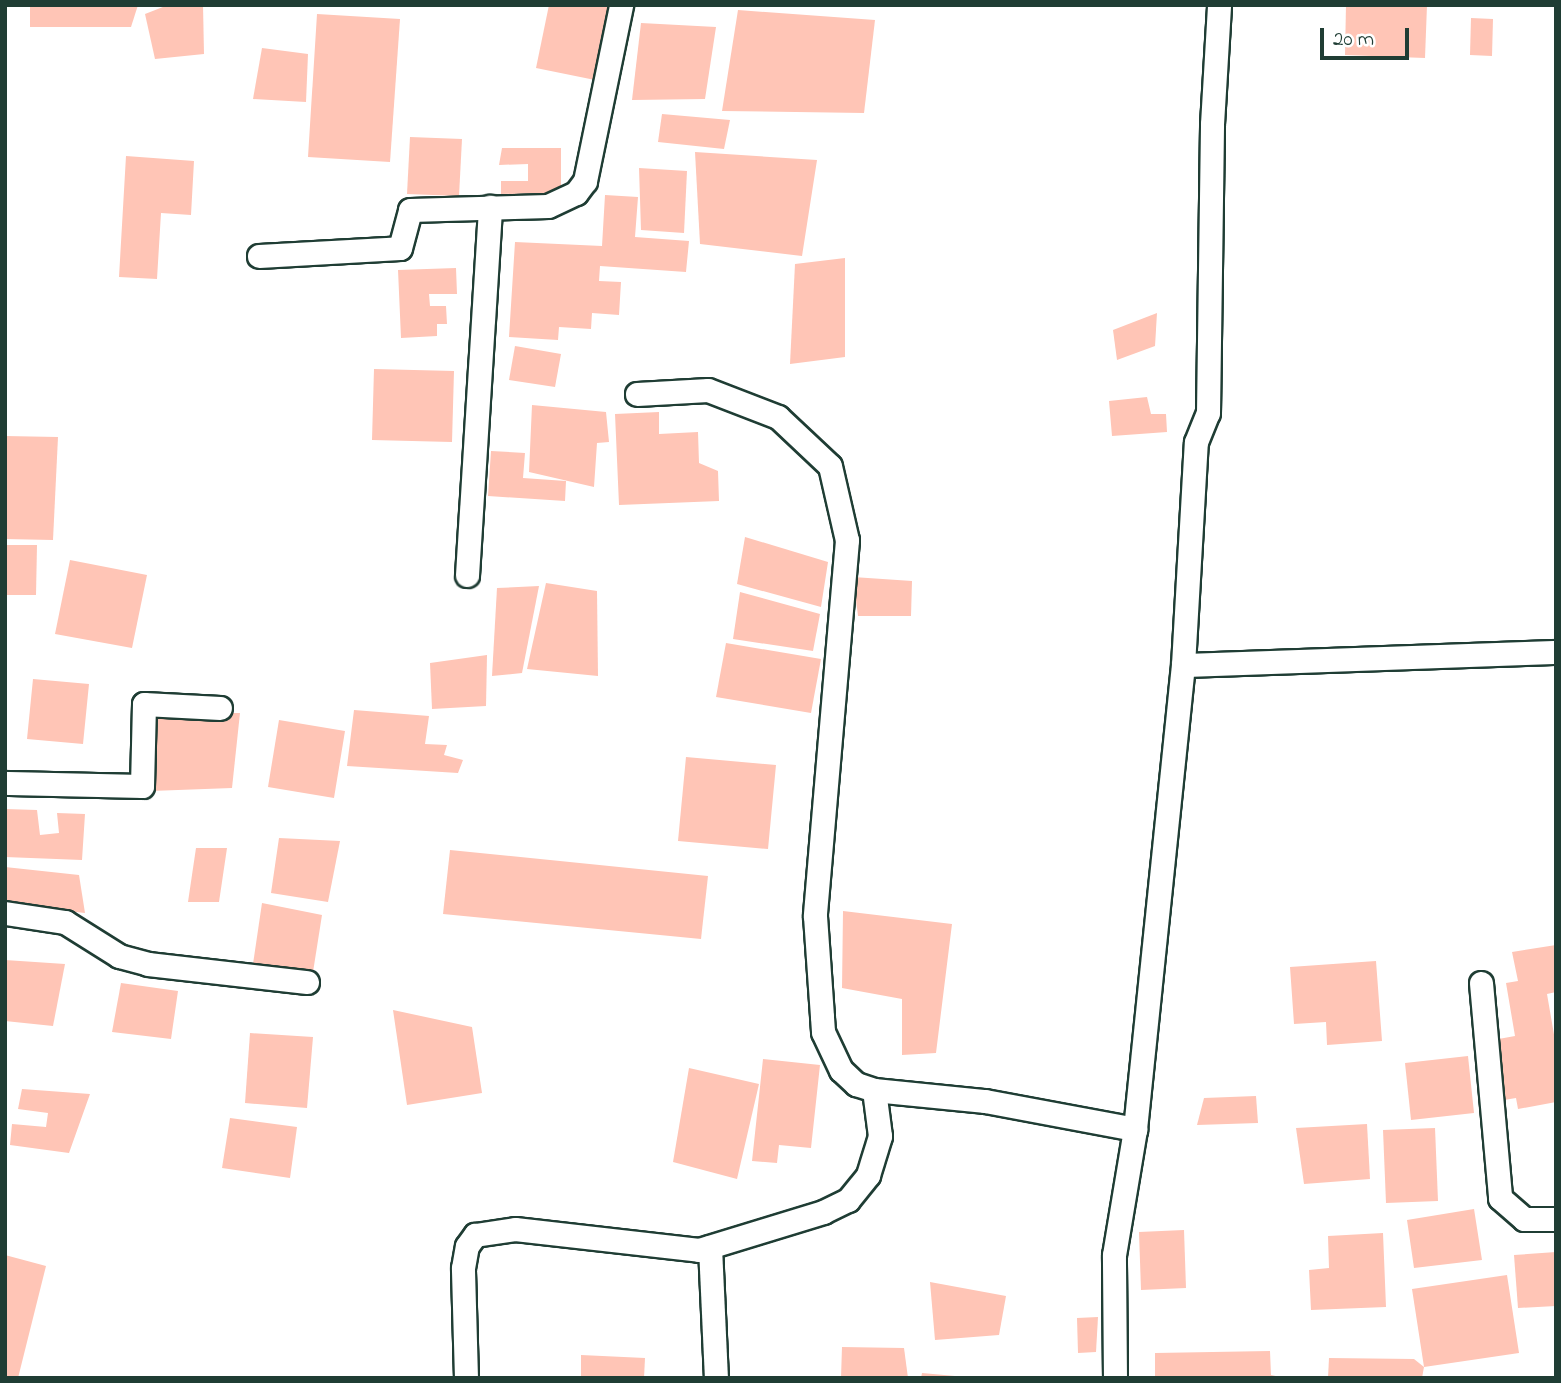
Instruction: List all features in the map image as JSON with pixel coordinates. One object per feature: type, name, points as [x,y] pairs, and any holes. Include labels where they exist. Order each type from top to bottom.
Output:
[{"type":"street","points":[[259,256],[400,248],[410,210],[562,202],[585,181],[621,5]]},
{"type":"street","points":[[1115,1378],[1114,1255],[1135,1129],[1183,665],[1196,442],[1208,413],[1212,124],[1219,5]]},
{"type":"street","points":[[467,575],[490,207]]},
{"type":"street","points":[[637,394],[708,390],[778,416],[830,467],[847,540],[815,916],[823,1032],[841,1070],[856,1084],[874,1090],[985,1101],[1135,1129]]},
{"type":"street","points":[[1183,665],[1556,652]]},
{"type":"street","points":[[5,783],[142,786],[144,704],[220,708]]},
{"type":"street","points":[[5,913],[65,922],[119,956],[148,964],[307,982]]},
{"type":"street","points":[[1482,983],[1500,1198],[1524,1219],[1556,1219]]},
{"type":"street","points":[[466,1378],[463,1268],[467,1246],[475,1236],[515,1229],[677,1251],[710,1247],[823,1212],[860,1189],[880,1136],[874,1090]]},
{"type":"street","points":[[710,1247],[716,1378]]},
{"type":"building","points":[[30,5],[138,5],[131,27],[30,27]]},
{"type":"building","points":[[168,5],[203,5],[204,54],[155,59],[145,14]]},
{"type":"building","points":[[549,5],[611,5],[595,80],[536,68]]},
{"type":"building","points":[[1346,5],[1427,5],[1425,58],[1345,55]]},
{"type":"building","points":[[738,10],[875,20],[864,113],[722,111]]},
{"type":"building","points":[[317,14],[400,19],[390,162],[308,157]]},
{"type":"building","points":[[1471,18],[1493,19],[1492,56],[1470,55]]},
{"type":"building","points":[[641,23],[716,27],[705,99],[632,100]]},
{"type":"building","points":[[262,48],[308,54],[306,102],[253,99]]},
{"type":"building","points":[[662,114],[730,120],[724,149],[658,142]]},
{"type":"building","points":[[410,137],[462,139],[459,196],[407,194]]},
{"type":"building","points":[[502,148],[561,148],[561,193],[501,194],[501,181],[528,181],[528,164],[499,165]]},
{"type":"building","points":[[695,152],[817,160],[802,256],[700,244]]},
{"type":"building","points":[[126,156],[194,161],[191,215],[161,213],[157,279],[119,277]]},
{"type":"building","points":[[639,168],[687,171],[684,233],[641,230]]},
{"type":"building","points":[[605,195],[638,197],[635,237],[689,241],[686,272],[600,266],[599,281],[621,282],[619,315],[592,313],[591,329],[559,327],[558,340],[509,337],[515,242],[602,246]]},
{"type":"building","points":[[845,258],[845,357],[790,364],[795,264]]},
{"type":"building","points":[[456,268],[457,294],[429,294],[430,306],[446,306],[447,324],[437,324],[437,336],[401,338],[398,270]]},
{"type":"building","points":[[1157,313],[1155,346],[1117,360],[1113,330]]},
{"type":"building","points":[[515,346],[561,354],[555,387],[509,380]]},
{"type":"building","points":[[374,369],[454,371],[452,442],[372,440]]},
{"type":"building","points":[[1147,397],[1151,414],[1166,414],[1167,432],[1112,436],[1109,401]]},
{"type":"building","points":[[532,405],[606,412],[609,442],[597,443],[594,487],[529,472]]},
{"type":"building","points":[[659,412],[659,434],[698,432],[699,463],[718,471],[719,501],[619,505],[615,414]]},
{"type":"building","points":[[5,436],[58,437],[53,540],[5,539]]},
{"type":"building","points":[[491,451],[525,453],[523,478],[566,481],[565,501],[488,496]]},
{"type":"building","points":[[745,537],[828,562],[821,607],[737,584]]},
{"type":"building","points":[[5,545],[37,545],[36,595],[5,595]]},
{"type":"building","points":[[70,560],[147,575],[132,648],[55,634]]},
{"type":"building","points":[[853,577],[912,581],[911,616],[858,616]]},
{"type":"building","points":[[546,583],[597,591],[598,676],[527,669]]},
{"type":"building","points":[[539,586],[522,673],[492,676],[497,588]]},
{"type":"building","points":[[740,592],[820,614],[813,651],[733,639]]},
{"type":"building","points":[[726,643],[821,659],[811,713],[716,697]]},
{"type":"building","points":[[487,655],[486,706],[432,709],[430,663]]},
{"type":"building","points":[[33,679],[89,684],[83,744],[27,739]]},
{"type":"building","points":[[354,710],[429,716],[425,744],[447,745],[444,755],[463,760],[458,773],[347,766]]},
{"type":"building","points":[[150,713],[240,713],[232,788],[151,791]]},
{"type":"building","points":[[279,720],[345,731],[334,798],[268,787]]},
{"type":"building","points":[[686,757],[776,765],[768,849],[678,841]]},
{"type":"building","points":[[5,809],[37,810],[40,835],[59,833],[57,813],[85,814],[82,860],[5,857]]},
{"type":"building","points":[[279,838],[340,841],[328,902],[271,893]]},
{"type":"building","points":[[196,848],[227,848],[219,902],[188,902]]},
{"type":"building","points":[[450,850],[708,876],[701,939],[443,914]]},
{"type":"building","points":[[5,867],[79,875],[85,913],[5,904]]},
{"type":"building","points":[[262,903],[322,915],[313,972],[253,964]]},
{"type":"building","points":[[843,911],[952,924],[936,1053],[902,1055],[902,999],[842,988]]},
{"type":"building","points":[[1556,945],[1556,992],[1547,994],[1556,1046],[1556,1102],[1518,1109],[1516,1098],[1504,1100],[1493,1040],[1515,1036],[1506,983],[1518,981],[1512,952]]},
{"type":"building","points":[[5,960],[65,964],[53,1026],[5,1021]]},
{"type":"building","points":[[1376,961],[1382,1041],[1327,1045],[1326,1022],[1294,1024],[1290,967]]},
{"type":"building","points":[[121,983],[178,991],[171,1039],[112,1032]]},
{"type":"building","points":[[393,1010],[472,1027],[482,1093],[407,1105]]},
{"type":"building","points":[[250,1033],[313,1037],[307,1108],[245,1103]]},
{"type":"building","points":[[1468,1056],[1474,1113],[1411,1120],[1405,1063]]},
{"type":"building","points":[[763,1059],[820,1065],[811,1148],[779,1145],[777,1163],[752,1161]]},
{"type":"building","points":[[689,1068],[759,1084],[737,1179],[673,1162]]},
{"type":"building","points":[[22,1089],[90,1094],[69,1153],[10,1145],[12,1124],[46,1127],[48,1113],[18,1109]]},
{"type":"building","points":[[1256,1096],[1258,1123],[1197,1125],[1204,1098]]},
{"type":"building","points":[[230,1118],[297,1127],[290,1178],[222,1168]]},
{"type":"building","points":[[1367,1124],[1370,1179],[1304,1184],[1296,1128]]},
{"type":"building","points":[[1435,1128],[1438,1201],[1386,1203],[1383,1130]]},
{"type":"building","points":[[1474,1209],[1482,1260],[1414,1268],[1407,1220]]},
{"type":"building","points":[[1184,1230],[1186,1288],[1141,1290],[1139,1232]]},
{"type":"building","points":[[1383,1233],[1386,1307],[1311,1310],[1309,1270],[1329,1268],[1328,1236]]},
{"type":"building","points":[[1556,1252],[1556,1306],[1518,1308],[1514,1255]]},
{"type":"building","points":[[5,1255],[46,1266],[18,1378],[5,1378]]},
{"type":"building","points":[[1507,1275],[1519,1353],[1424,1367],[1412,1289]]},
{"type":"building","points":[[930,1282],[1006,1296],[999,1335],[935,1340]]},
{"type":"building","points":[[1098,1317],[1096,1352],[1078,1353],[1077,1318]]},
{"type":"building","points":[[842,1347],[904,1348],[908,1378],[841,1378]]},
{"type":"building","points":[[1270,1351],[1271,1375],[1285,1378],[1155,1378],[1155,1353]]},
{"type":"building","points":[[581,1355],[645,1358],[644,1378],[581,1378]]},
{"type":"building","points":[[1329,1358],[1414,1359],[1424,1367],[1422,1378],[1328,1378]]},
{"type":"building","points":[[922,1373],[955,1376],[955,1378],[921,1378]]}]
